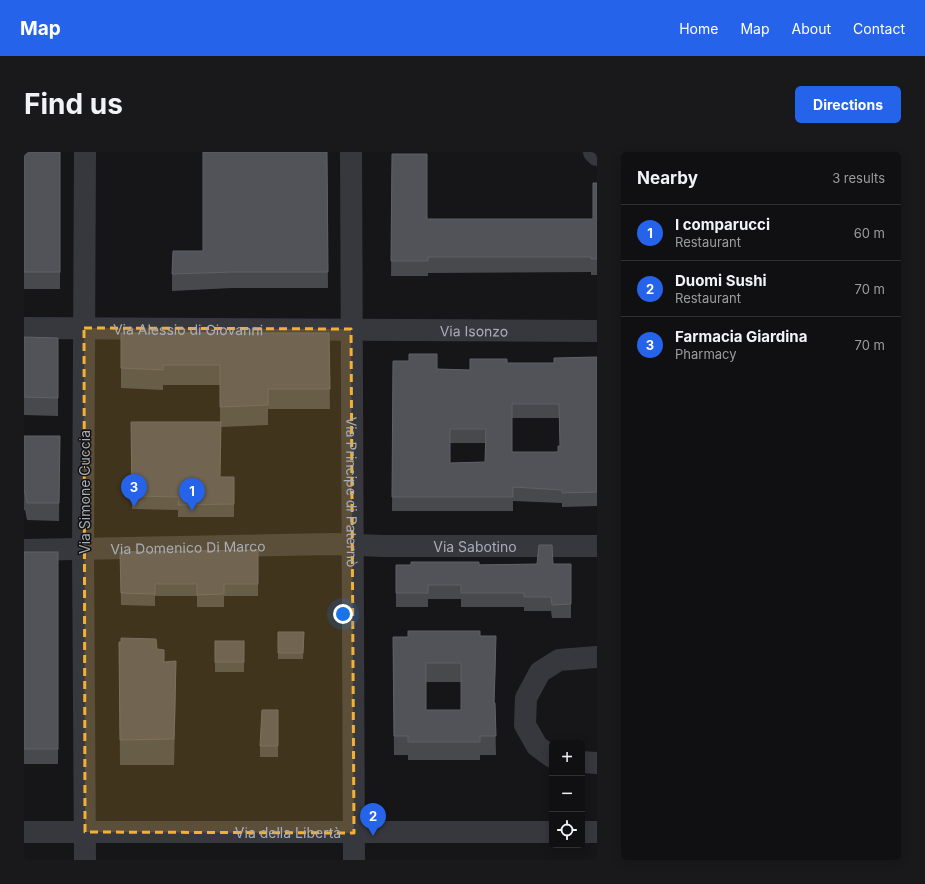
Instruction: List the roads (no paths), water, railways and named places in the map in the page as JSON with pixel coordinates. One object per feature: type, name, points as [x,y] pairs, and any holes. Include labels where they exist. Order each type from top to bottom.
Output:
[{"type":"street","name":"Via Simone Cuccia","points":[[85,152],[83,550],[85,860]]},
{"type":"street","name":"Via Principe di Paternò","points":[[351,152],[354,860]]},
{"type":"street","name":"Via Alessio di Giovanni","points":[[24,328],[351,329]]},
{"type":"street","name":"Via Isonzo","points":[[351,329],[597,331]]},
{"type":"street","name":"Via Domenico Di Marco","points":[[24,550],[352,544]]},
{"type":"street","name":"Via Sabotino","points":[[352,544],[383,546],[597,546]]},
{"type":"street","points":[[549,755],[537,746],[525,724],[526,698],[540,672],[559,660],[597,657]]},
{"type":"street","points":[[585,762],[597,763]]},
{"type":"street","name":"Via della Libertà","points":[[24,832],[549,832]]},
{"type":"street","points":[[585,832],[597,832]]},
{"type":"place","name":"Farmacia Giardina","points":[[134,507]]},
{"type":"place","name":"I comparucci","points":[[192,511]]},
{"type":"place","name":"Duomi Sushi","points":[[373,836]]}]
